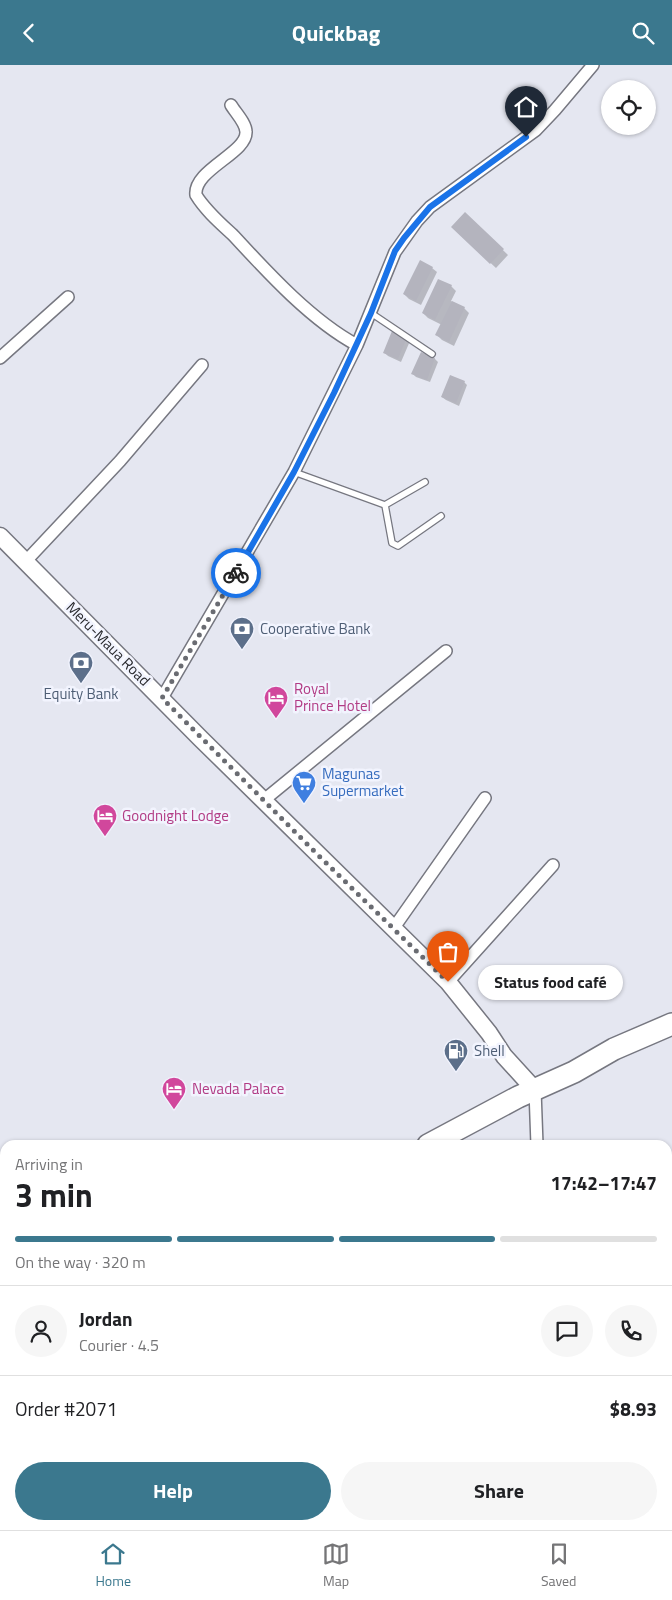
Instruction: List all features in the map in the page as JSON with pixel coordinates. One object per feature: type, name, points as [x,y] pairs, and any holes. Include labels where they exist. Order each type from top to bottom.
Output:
[{"type":"highway","points":[[438,1140],[574,1072],[614,1049],[672,1024]]},
{"type":"main road","name":"Meru-Maua Road","points":[[0,535],[264,801],[448,982],[533,1091]]},
{"type":"street","points":[[162,698],[294,472],[357,345],[395,251],[417,221],[437,202],[536,129],[555,110],[593,65]]},
{"type":"street","points":[[231,105],[246,130],[246,135],[240,145],[196,186],[196,195],[259,264],[334,331],[357,345]]},
{"type":"street","points":[[0,358],[68,297]]},
{"type":"street","points":[[26,561],[120,461],[202,365]]},
{"type":"street","points":[[264,801],[446,651]]},
{"type":"street","points":[[393,929],[485,798]]},
{"type":"street","points":[[448,982],[553,865]]},
{"type":"street","points":[[533,1091],[535,1122]]},
{"type":"street","points":[[533,1091],[537,1140]]},
{"type":"lane","points":[[371,313],[432,354]]},
{"type":"lane","points":[[294,472],[385,505],[425,482]]},
{"type":"lane","points":[[385,505],[392,543],[398,546],[441,516]]},
{"type":"building","points":[[465,212],[504,249],[490,264],[451,227]]},
{"type":"building","points":[[420,260],[433,267],[416,301],[403,294]]},
{"type":"building","points":[[438,279],[452,285],[435,320],[422,313]]},
{"type":"building","points":[[452,301],[465,307],[449,342],[435,335]]},
{"type":"building","points":[[392,331],[407,337],[398,359],[383,353]]},
{"type":"building","points":[[421,352],[435,358],[427,380],[411,374]]},
{"type":"building","points":[[450,375],[465,381],[456,403],[441,397]]},
{"type":"way so far","points":[[236,573],[162,698],[201,739],[448,982]]},
{"type":"place","name":"Cooperative Bank","points":[[242,650]]},
{"type":"place","name":"Equity Bank","points":[[81,684]]},
{"type":"place","name":"Royal Prince Hotel","points":[[276,719]]},
{"type":"place","name":"Magunas Supermarket","points":[[304,804]]},
{"type":"place","name":"Goodnight Lodge","points":[[105,837]]},
{"type":"place","name":"Status food café","points":[[448,982]]},
{"type":"place","name":"Shell","points":[[456,1072]]},
{"type":"place","name":"Nevada Palace","points":[[174,1110]]},
{"type":"route","points":[[236,573],[294,472],[334,393],[371,313],[395,251],[430,207],[526,137]]}]
